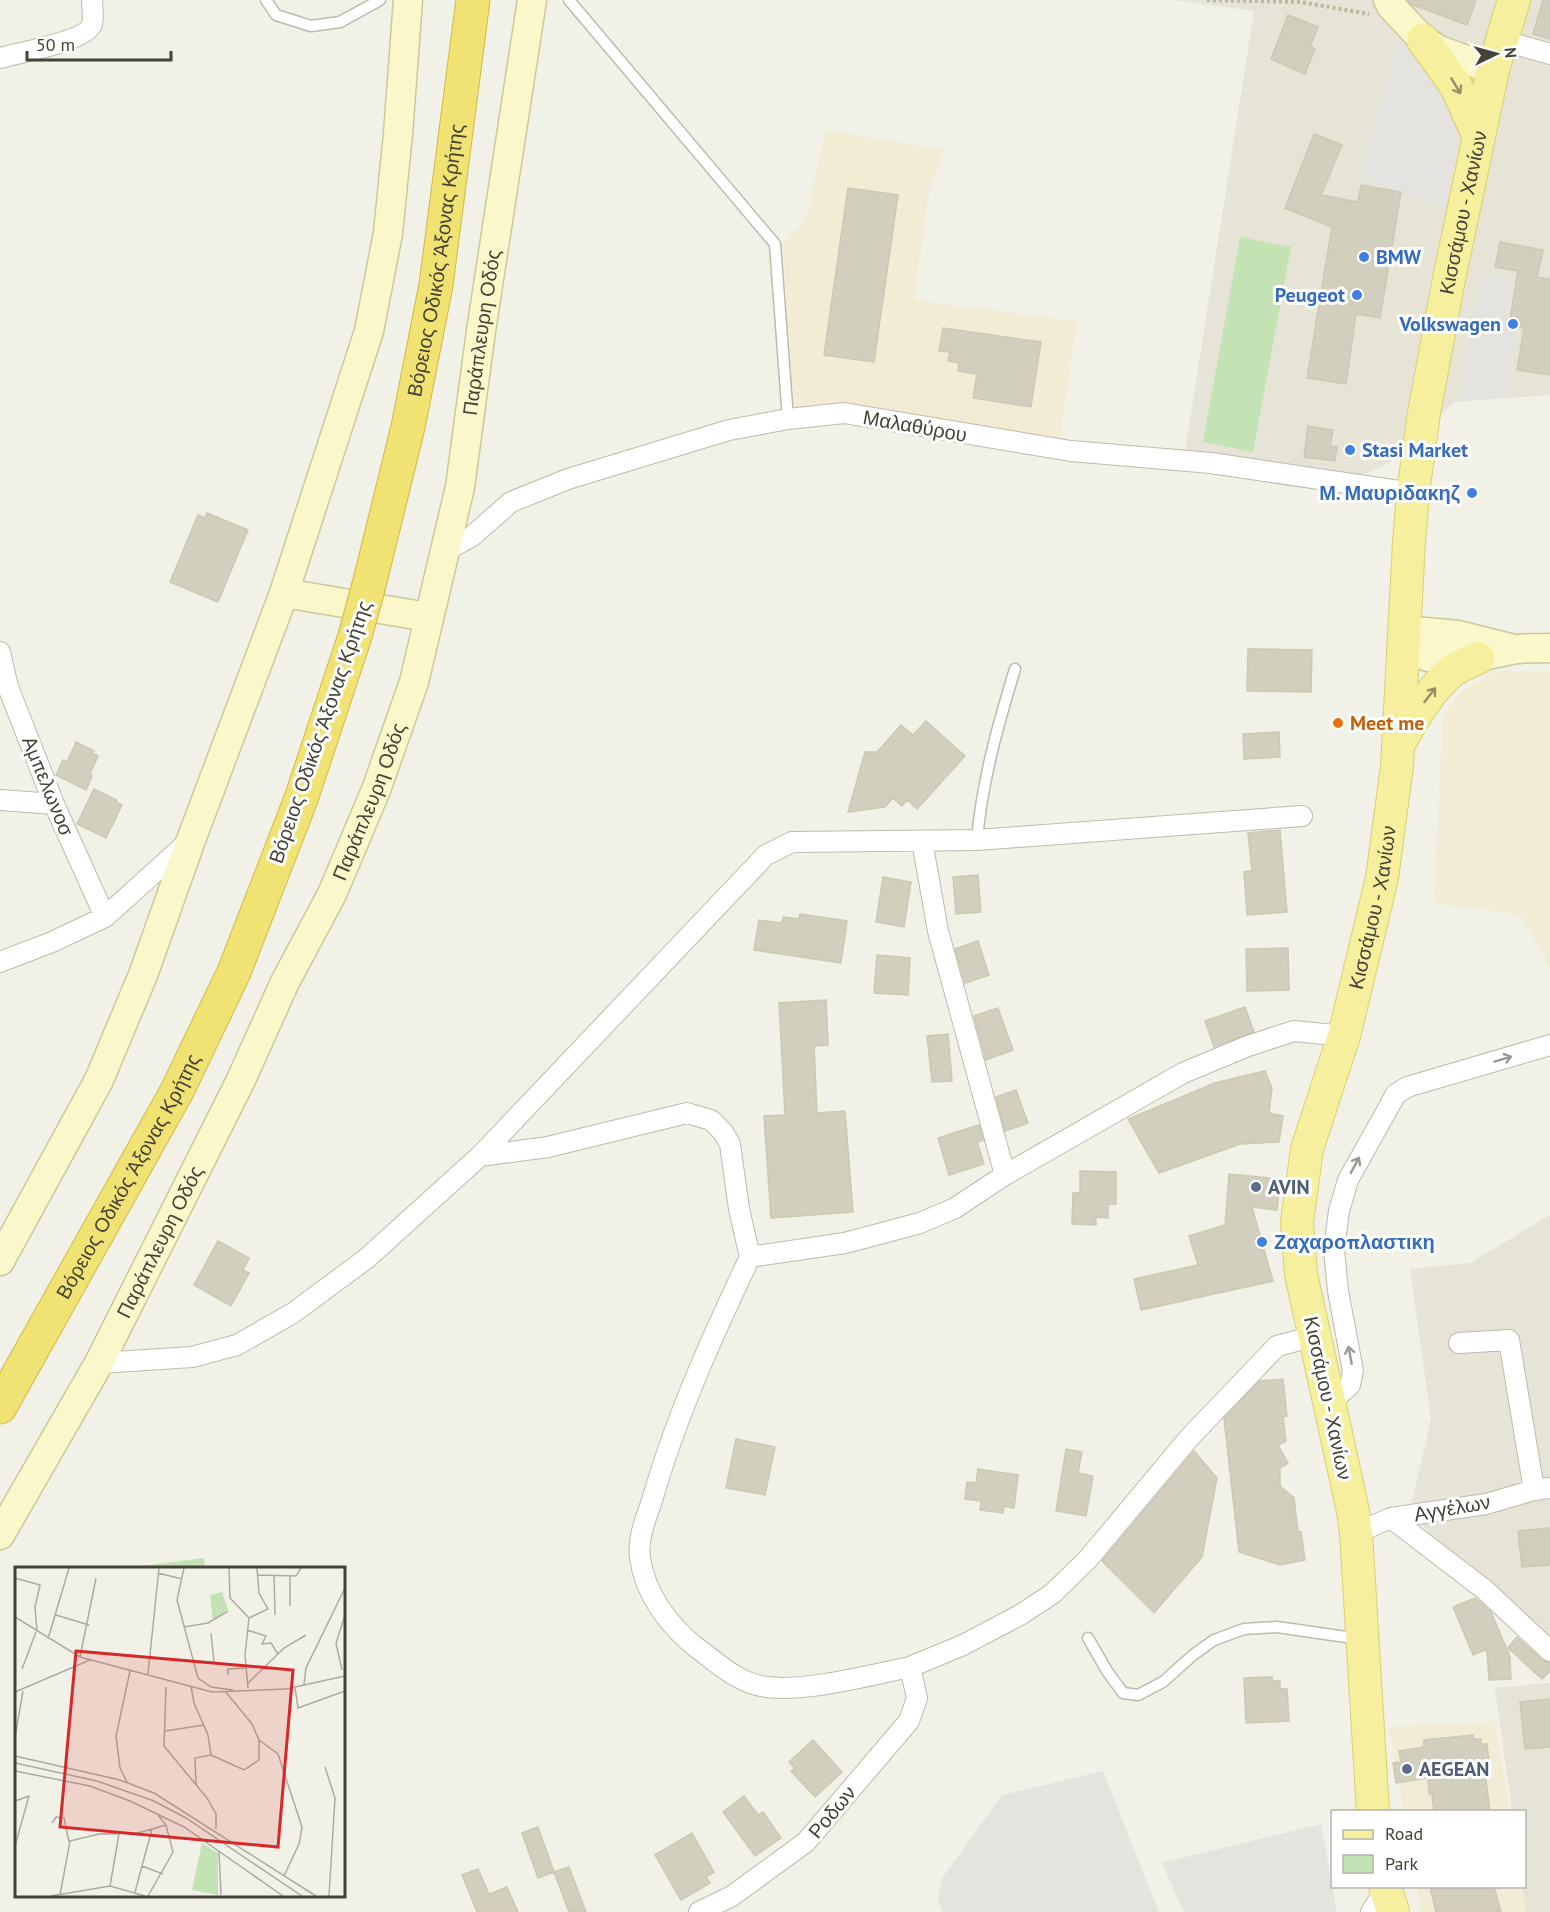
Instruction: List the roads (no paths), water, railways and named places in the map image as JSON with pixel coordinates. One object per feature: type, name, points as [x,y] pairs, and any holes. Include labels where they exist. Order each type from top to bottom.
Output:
[{"type":"highway","name":"Βόρειος Οδικός Άξονας Κρήτης","points":[[0,1407],[177,1091],[234,972],[301,799],[355,636],[408,427],[436,285],[473,0]]},
{"type":"main road","name":"Κισσάμου - Χανίων","points":[[1373,1810],[1356,1533],[1301,1274],[1297,1222],[1307,1149],[1344,1036],[1382,878],[1392,820],[1399,744],[1413,492],[1426,402],[1493,70],[1514,0]]},
{"type":"main road","points":[[1423,40],[1456,86],[1479,137]]},
{"type":"main road","points":[[1399,744],[1417,711],[1437,686],[1477,648]]},
{"type":"street","points":[[0,58],[65,41],[89,30],[93,23],[92,0]]},
{"type":"street","points":[[0,1261],[99,1080],[143,975],[284,593],[369,331],[388,233],[408,0]]},
{"type":"street","name":"Παράπλευρη Οδός","points":[[0,1535],[99,1363],[240,1082],[285,982],[332,894],[376,790],[414,682],[460,487],[481,331],[532,0]]},
{"type":"street","points":[[1390,4],[1423,40],[1439,50],[1493,70]]},
{"type":"street","points":[[1501,40],[1550,54]]},
{"type":"street","name":"Μαλαθύρου","points":[[443,552],[471,537],[511,502],[568,479],[729,430],[788,419],[844,413],[1071,452],[1211,463],[1413,492]]},
{"type":"street","points":[[284,593],[428,617]]},
{"type":"street","points":[[1404,638],[1420,656],[1436,660],[1477,648],[1550,648]]},
{"type":"street","name":"Αμπελωνοσ","points":[[0,652],[8,687],[54,804],[105,917]]},
{"type":"street","points":[[0,800],[54,804]]},
{"type":"street","points":[[99,1363],[192,1357],[237,1345],[293,1313],[366,1258],[480,1156],[766,855],[792,842],[977,840],[1302,816]]},
{"type":"street","points":[[0,962],[52,942],[105,917],[191,840]]},
{"type":"street","points":[[922,841],[938,931],[1005,1175]]},
{"type":"street","points":[[750,1257],[845,1243],[920,1223],[955,1208],[1005,1175],[1183,1073],[1248,1046],[1294,1031],[1344,1036]]},
{"type":"street","points":[[1329,1404],[1350,1385],[1353,1371],[1337,1281],[1334,1250],[1339,1211],[1348,1180],[1396,1094],[1407,1088],[1550,1045]]},
{"type":"street","points":[[480,1156],[548,1147],[687,1113],[711,1120],[723,1132],[730,1144],[739,1209],[750,1257],[715,1332],[658,1479],[639,1542],[640,1560],[651,1594],[668,1620],[690,1642],[740,1680],[767,1687],[793,1687],[911,1670],[1020,1615],[1052,1594],[1088,1559],[1189,1438],[1277,1346],[1315,1336]]},
{"type":"street","points":[[1459,1343],[1509,1340],[1542,1489]]},
{"type":"street","name":"Αγγέλων","points":[[1356,1533],[1391,1518],[1486,1504],[1542,1489]]},
{"type":"street","points":[[1391,1518],[1485,1590],[1550,1651]]},
{"type":"street","name":"Ροδων","points":[[699,1912],[732,1896],[807,1842],[909,1721],[917,1698],[911,1670]]},
{"type":"lane","points":[[266,0],[276,15],[312,26],[340,21],[380,0]]},
{"type":"lane","points":[[569,0],[775,244],[788,419]]},
{"type":"lane","points":[[977,840],[980,804],[994,736],[1014,669]]},
{"type":"lane","points":[[1088,1638],[1123,1693],[1138,1695],[1163,1682],[1214,1640],[1244,1629],[1277,1628],[1364,1639]]},
{"type":"place","name":"BMW","points":[[1364,257]]},
{"type":"place","name":"Peugeot","points":[[1357,295]]},
{"type":"place","name":"Volkswagen","points":[[1513,324]]},
{"type":"place","name":"Stasi Market","points":[[1350,450]]},
{"type":"place","name":"Μ. Μαυριδακηζ","points":[[1472,493]]},
{"type":"place","name":"Meet me","points":[[1338,723]]},
{"type":"place","name":"AVIN","points":[[1256,1187]]},
{"type":"place","name":"Ζαχαροπλαστικη","points":[[1262,1242]]},
{"type":"place","name":"AEGEAN","points":[[1407,1769]]}]
